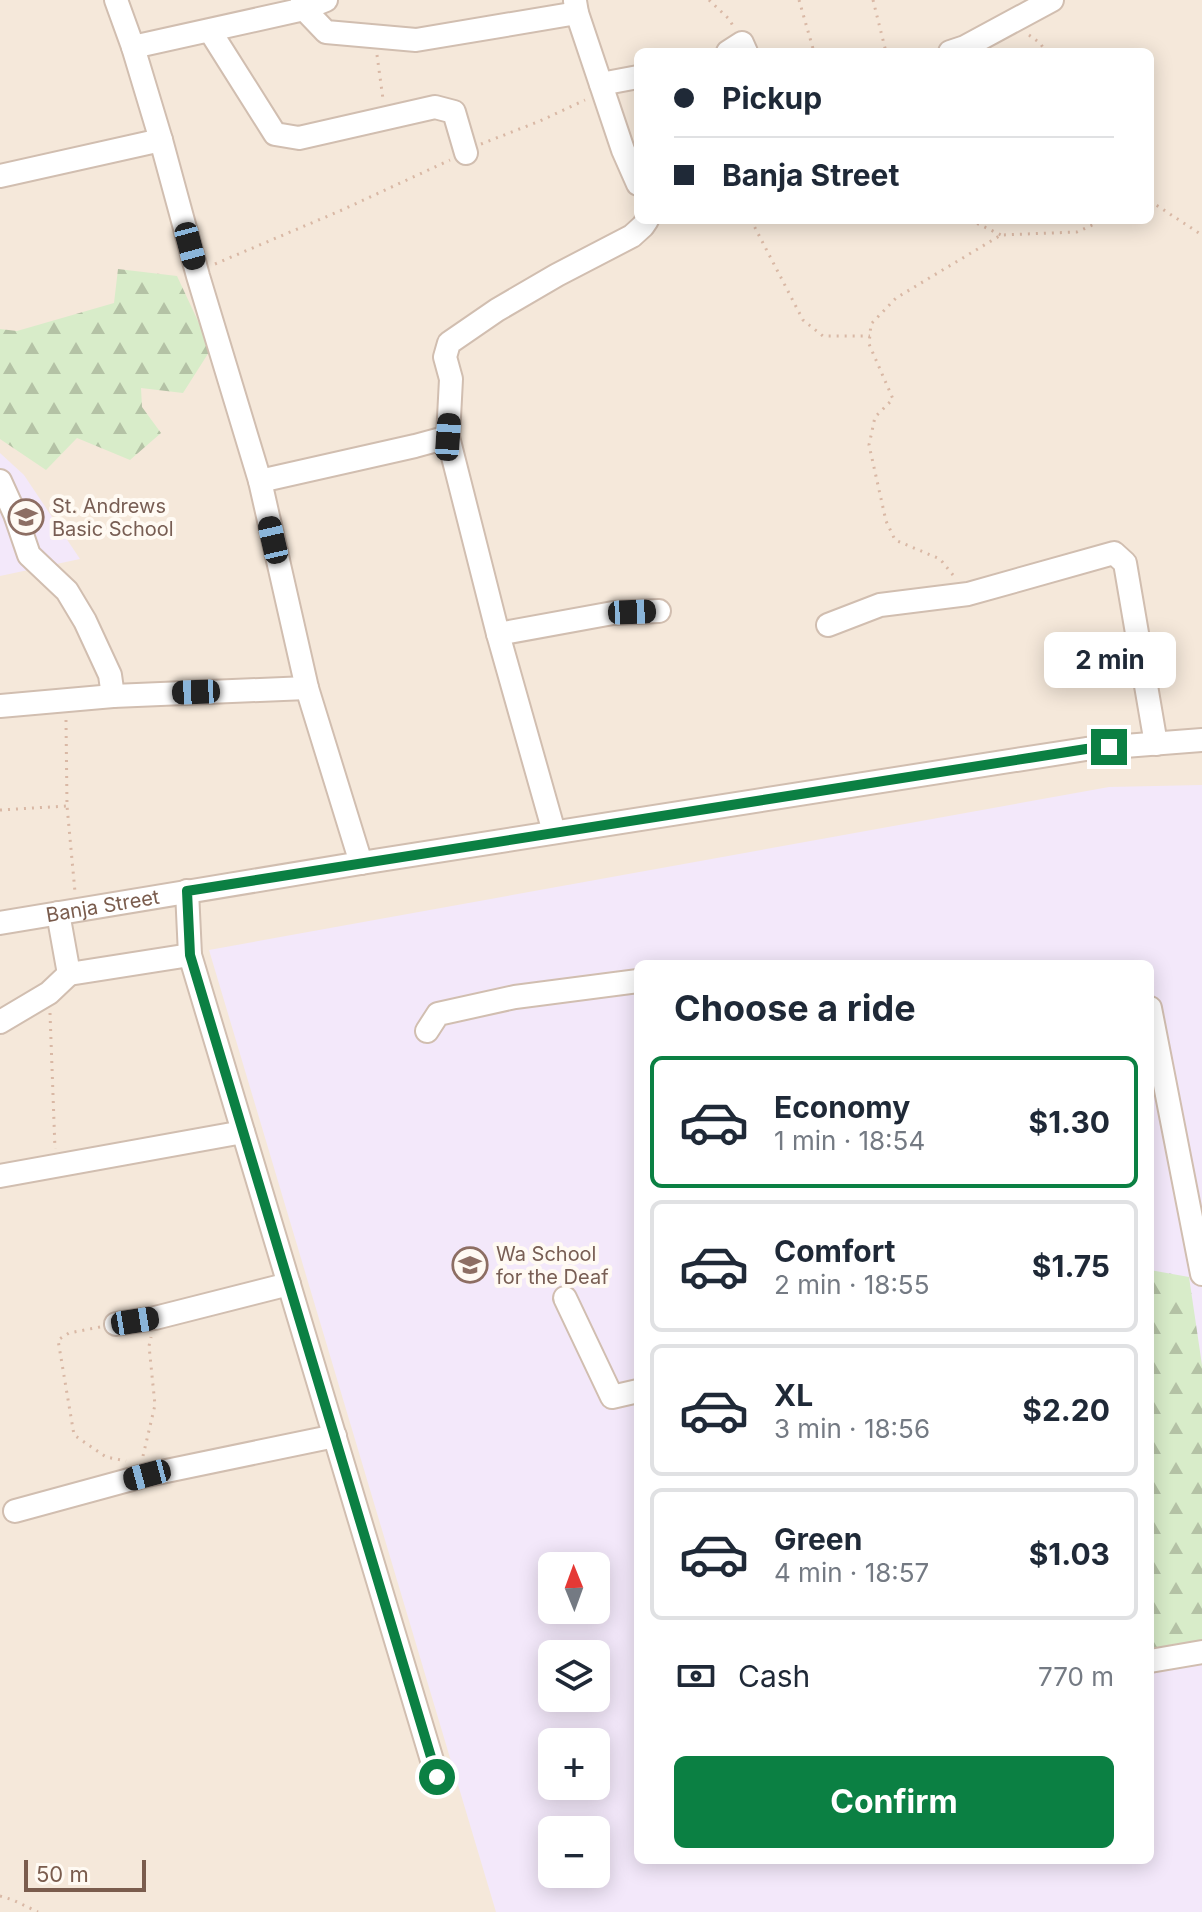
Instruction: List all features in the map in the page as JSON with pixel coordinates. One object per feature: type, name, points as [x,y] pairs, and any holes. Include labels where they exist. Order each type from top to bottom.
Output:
[{"type":"street","points":[[116,0],[161,140],[260,481],[307,688],[361,863]]},
{"type":"street","points":[[133,47],[210,31],[326,0]]},
{"type":"street","points":[[962,48],[1052,0]]},
{"type":"street","points":[[303,5],[326,32],[416,40],[576,6],[634,175]]},
{"type":"street","points":[[210,31],[275,134],[299,138],[435,107],[454,112],[466,153]]},
{"type":"street","points":[[602,88],[634,78]]},
{"type":"street","points":[[0,176],[161,140]]},
{"type":"street","points":[[554,832],[498,634],[448,437],[451,379],[445,357],[449,343],[497,310],[632,236],[644,224]]},
{"type":"street","points":[[260,481],[448,437]]},
{"type":"street","points":[[0,481],[29,555],[67,591],[85,621],[110,675],[113,696]]},
{"type":"street","points":[[828,625],[880,605],[968,594],[1114,553],[1125,563],[1156,744]]},
{"type":"street","points":[[498,634],[613,613],[659,611]]},
{"type":"street","points":[[0,706],[113,696],[307,688]]},
{"type":"street","name":"Banja Street","points":[[0,923],[1086,749],[1202,740]]},
{"type":"street","points":[[187,891],[190,955],[437,1777]]},
{"type":"street","points":[[67,912],[69,974]]},
{"type":"street","points":[[0,1022],[49,993],[69,974],[190,955]]},
{"type":"street","points":[[427,1031],[438,1014],[515,997],[634,982]]},
{"type":"street","points":[[1154,1021],[1202,1274]]},
{"type":"street","points":[[0,1176],[243,1132]]},
{"type":"street","points":[[116,1324],[155,1318],[289,1284]]},
{"type":"street","points":[[565,1298],[612,1397],[634,1392]]},
{"type":"street","points":[[15,1511],[144,1470],[335,1436]]},
{"type":"street","points":[[1154,1660],[1202,1652]]},
{"type":"path","points":[[709,0],[729,19],[738,48]]},
{"type":"path","points":[[799,0],[813,48]]},
{"type":"path","points":[[873,0],[885,48]]},
{"type":"path","points":[[1010,22],[1043,48]]},
{"type":"path","points":[[374,36],[385,118]]},
{"type":"path","points":[[197,272],[540,121],[602,88]]},
{"type":"path","points":[[1154,204],[1202,235]]},
{"type":"path","points":[[753,224],[803,320],[823,336],[870,336]]},
{"type":"path","points":[[978,224],[1001,235],[1077,232],[1094,224]]},
{"type":"path","points":[[968,594],[940,559],[895,540],[886,521],[869,445],[875,417],[893,399],[869,344],[871,324],[896,298],[1001,235]]},
{"type":"path","points":[[66,700],[67,912]]},
{"type":"path","points":[[0,810],[67,806]]},
{"type":"path","points":[[49,993],[55,1165]]},
{"type":"path","points":[[116,1324],[69,1333],[58,1340],[74,1435],[106,1457],[144,1470],[155,1405],[149,1346],[155,1318]]},
{"type":"path","points":[[0,1896],[38,1912]]},
{"type":"shaded area","points":[[0,0],[1202,0],[1202,1912],[0,1912]]},
{"type":"shaded area","name":"St. Andrews Basic School","points":[[0,453],[24,475],[80,559],[0,576]]},
{"type":"shaded area","name":"Wa School for the Deaf","points":[[1202,785],[1202,1912],[496,1912],[209,950],[1109,787]]},
{"type":"green space","points":[[118,269],[177,276],[211,349],[183,393],[141,388],[142,407],[161,433],[130,460],[77,438],[46,470],[0,439],[0,329],[17,331],[114,303]]},
{"type":"green space","points":[[1154,1271],[1189,1277],[1202,1365],[1202,1641],[1154,1648]]},
{"type":"place","name":"St. Andrews Basic School","points":[[26,517]]},
{"type":"place","name":"Wa School for the Deaf","points":[[470,1265]]},
{"type":"route","points":[[437,1777],[190,955],[187,891],[1109,747]]}]
